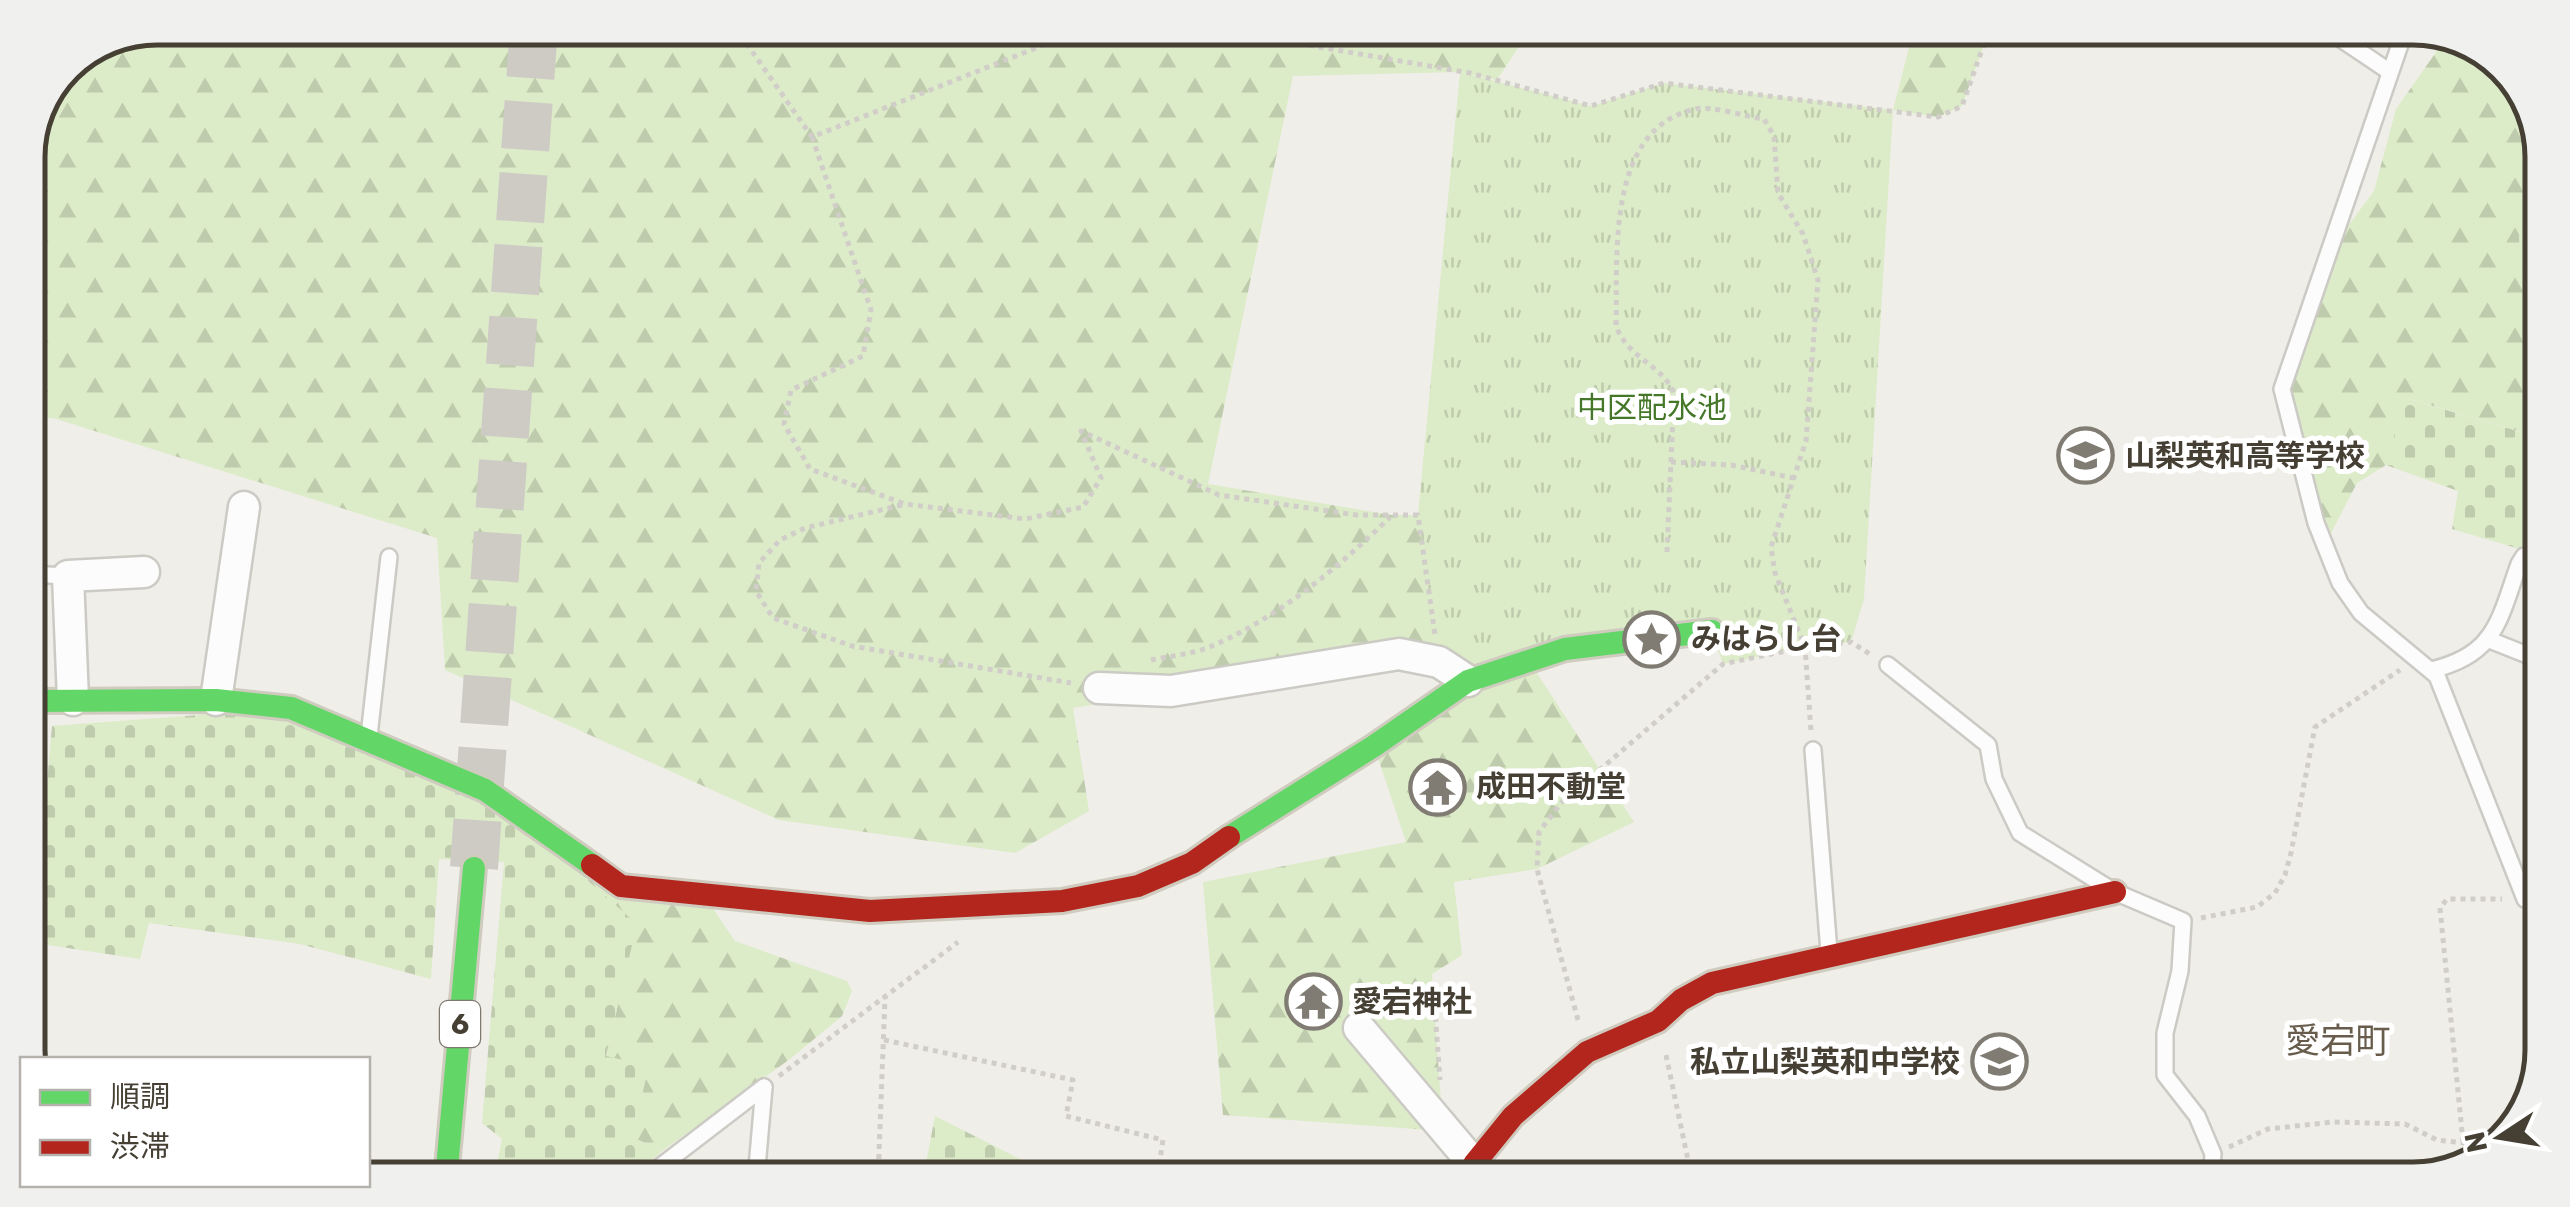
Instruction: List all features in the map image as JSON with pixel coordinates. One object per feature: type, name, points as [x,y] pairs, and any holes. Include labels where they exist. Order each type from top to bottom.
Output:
[{"type":"street","points":[[216,700],[244,507]]},
{"type":"street","points":[[73,700],[68,576],[144,572]]},
{"type":"street","points":[[45,701],[216,700],[291,708],[485,790],[620,886],[870,911],[1062,900],[1138,886],[1192,862],[1263,813],[1374,746],[1468,680],[1565,649],[1712,631]]},
{"type":"street","points":[[1099,688],[1171,691],[1399,654],[1439,662],[1468,680]]},
{"type":"street","name":"6","points":[[448,1162],[474,868]]},
{"type":"street","points":[[1481,1162],[1513,1116],[1587,1052],[1658,1021],[1681,1000],[1712,984],[2115,892]]},
{"type":"street","points":[[1359,1028],[1444,1128],[1467,1162]]},
{"type":"lane","points":[[2349,45],[2390,72]]},
{"type":"lane","points":[[2400,45],[2282,389],[2316,522],[2340,583],[2361,614],[2436,676],[2525,890]]},
{"type":"lane","points":[[2426,665],[2456,664],[2477,652],[2499,620],[2525,556]]},
{"type":"lane","points":[[368,740],[389,557]]},
{"type":"lane","points":[[45,575],[68,576]]},
{"type":"lane","points":[[2487,639],[2525,654]]},
{"type":"lane","points":[[1888,666],[1988,745],[1994,779],[2020,833],[2115,892],[2183,921],[2180,971],[2165,1033],[2166,1074],[2198,1116],[2212,1162]]},
{"type":"lane","points":[[1813,750],[1829,956]]},
{"type":"lane","points":[[667,1162],[764,1087]]},
{"type":"lane","points":[[758,1162],[764,1087]]},
{"type":"path","points":[[746,45],[812,138],[871,310],[863,356],[791,390],[784,424],[810,469],[905,504],[1025,519],[1083,508],[1100,478],[1081,431],[1219,495],[1356,515],[1418,514],[1439,662]]},
{"type":"path","points":[[812,138],[1044,45]]},
{"type":"path","points":[[1307,45],[1470,73],[1592,106],[1664,83],[1938,117],[1962,106],[1984,45]]},
{"type":"path","points":[[1667,552],[1674,394],[1670,382],[1622,344],[1616,326],[1620,200],[1634,162],[1657,127],[1697,108],[1764,120],[1774,136],[1778,194],[1804,234],[1818,280],[1806,441],[1770,547],[1775,573],[1805,647],[1813,750]]},
{"type":"path","points":[[1671,462],[1731,465],[1794,478]]},
{"type":"path","points":[[905,504],[805,528],[780,540],[759,564],[756,590],[773,618],[852,646],[1099,688]]},
{"type":"path","points":[[1138,662],[1209,648],[1280,610],[1358,548],[1391,516]]},
{"type":"path","points":[[1587,1052],[1537,869],[1539,832],[1561,803],[1723,664],[1851,642]]},
{"type":"path","points":[[2183,921],[2258,907],[2275,894],[2291,853],[2315,726],[2343,706],[2426,665]]},
{"type":"path","points":[[2463,1142],[2440,908],[2447,899],[2525,900]]},
{"type":"path","points":[[764,1087],[962,939]]},
{"type":"path","points":[[879,1162],[884,997]]},
{"type":"path","points":[[1434,997],[1444,1128]]},
{"type":"path","points":[[1658,1021],[1688,1162]]},
{"type":"path","points":[[884,1040],[1073,1080],[1066,1116],[1163,1140],[1160,1162]]},
{"type":"path","points":[[2213,1154],[2268,1129],[2333,1122],[2405,1124],[2437,1140],[2463,1142],[2482,1138]]},
{"type":"green space","points":[[157,45],[1520,45],[1497,80],[1460,72],[1293,76],[1208,484],[1391,515],[1418,515],[1439,662],[1399,654],[1073,708],[1089,811],[1015,853],[779,820],[445,670],[437,538],[45,418],[45,149],[57,107],[68,89],[101,60],[121,51]]},
{"type":"green space","points":[[1910,45],[1984,45],[1962,106],[1938,117],[1893,110]]},
{"type":"green space","points":[[2439,48],[2481,68],[2502,89],[2516,114],[2525,149],[2525,232],[2520,277],[2525,280],[2525,430],[2522,432],[2406,398],[2386,465],[2357,483],[2331,533],[2316,523],[2282,389],[2339,238],[2374,191],[2396,109]]},
{"type":"green space","name":"中区配水池","points":[[1460,72],[1591,106],[1664,83],[1893,110],[1864,599],[1851,642],[1723,664],[1712,632],[1468,681],[1439,662],[1418,515]]},
{"type":"green space","points":[[2525,209],[2525,280],[2520,277],[2519,236]]},
{"type":"green space","points":[[2405,398],[2525,433],[2525,550],[2452,529],[2458,491],[2386,465]]},
{"type":"green space","points":[[1529,661],[1634,822],[1537,869],[1454,882],[1462,955],[1432,974],[1443,1131],[1223,1115],[1203,882],[1406,842],[1374,746]]},
{"type":"green space","points":[[291,708],[485,790],[637,924],[606,1056],[649,1066],[632,1137],[662,1151],[649,1162],[497,1162],[502,1139],[482,1123],[504,862],[439,859],[431,979],[300,944],[149,923],[140,959],[45,945],[45,807],[52,726]]},
{"type":"green space","points":[[485,790],[620,886],[705,897],[735,941],[847,981],[852,991],[842,1016],[790,1059],[662,1151],[632,1137],[648,1066],[606,1057],[636,924]]},
{"type":"green space","points":[[935,1116],[1026,1162],[926,1162]]},
{"type":"tunnel","points":[[474,868],[533,45]]},
{"type":"traffic: fast","points":[[1229,837],[1374,746],[1468,681],[1565,649],[1712,631]]},
{"type":"traffic: fast","points":[[45,701],[216,700],[291,708],[485,790],[592,865]]},
{"type":"traffic: fast","points":[[448,1162],[474,868]]},
{"type":"traffic: jam","points":[[592,865],[621,886],[870,911],[1062,901],[1138,886],[1192,863],[1229,837]]},
{"type":"traffic: jam","points":[[1476,1162],[1513,1116],[1587,1052],[1658,1021],[1681,1000],[1712,983],[2115,892]]},
{"type":"place","name":"山梨英和高等学校","points":[[2086,456]]},
{"type":"place","name":"みはらし台","points":[[1652,639]]},
{"type":"place","name":"成田不動堂","points":[[1437,787]]},
{"type":"place","name":"愛宕神社","points":[[1313,1002]]},
{"type":"place","name":"私立山梨英和中学校","points":[[1999,1062]]},
{"type":"district","name":"愛宕町","points":[[2338,1041]]}]
